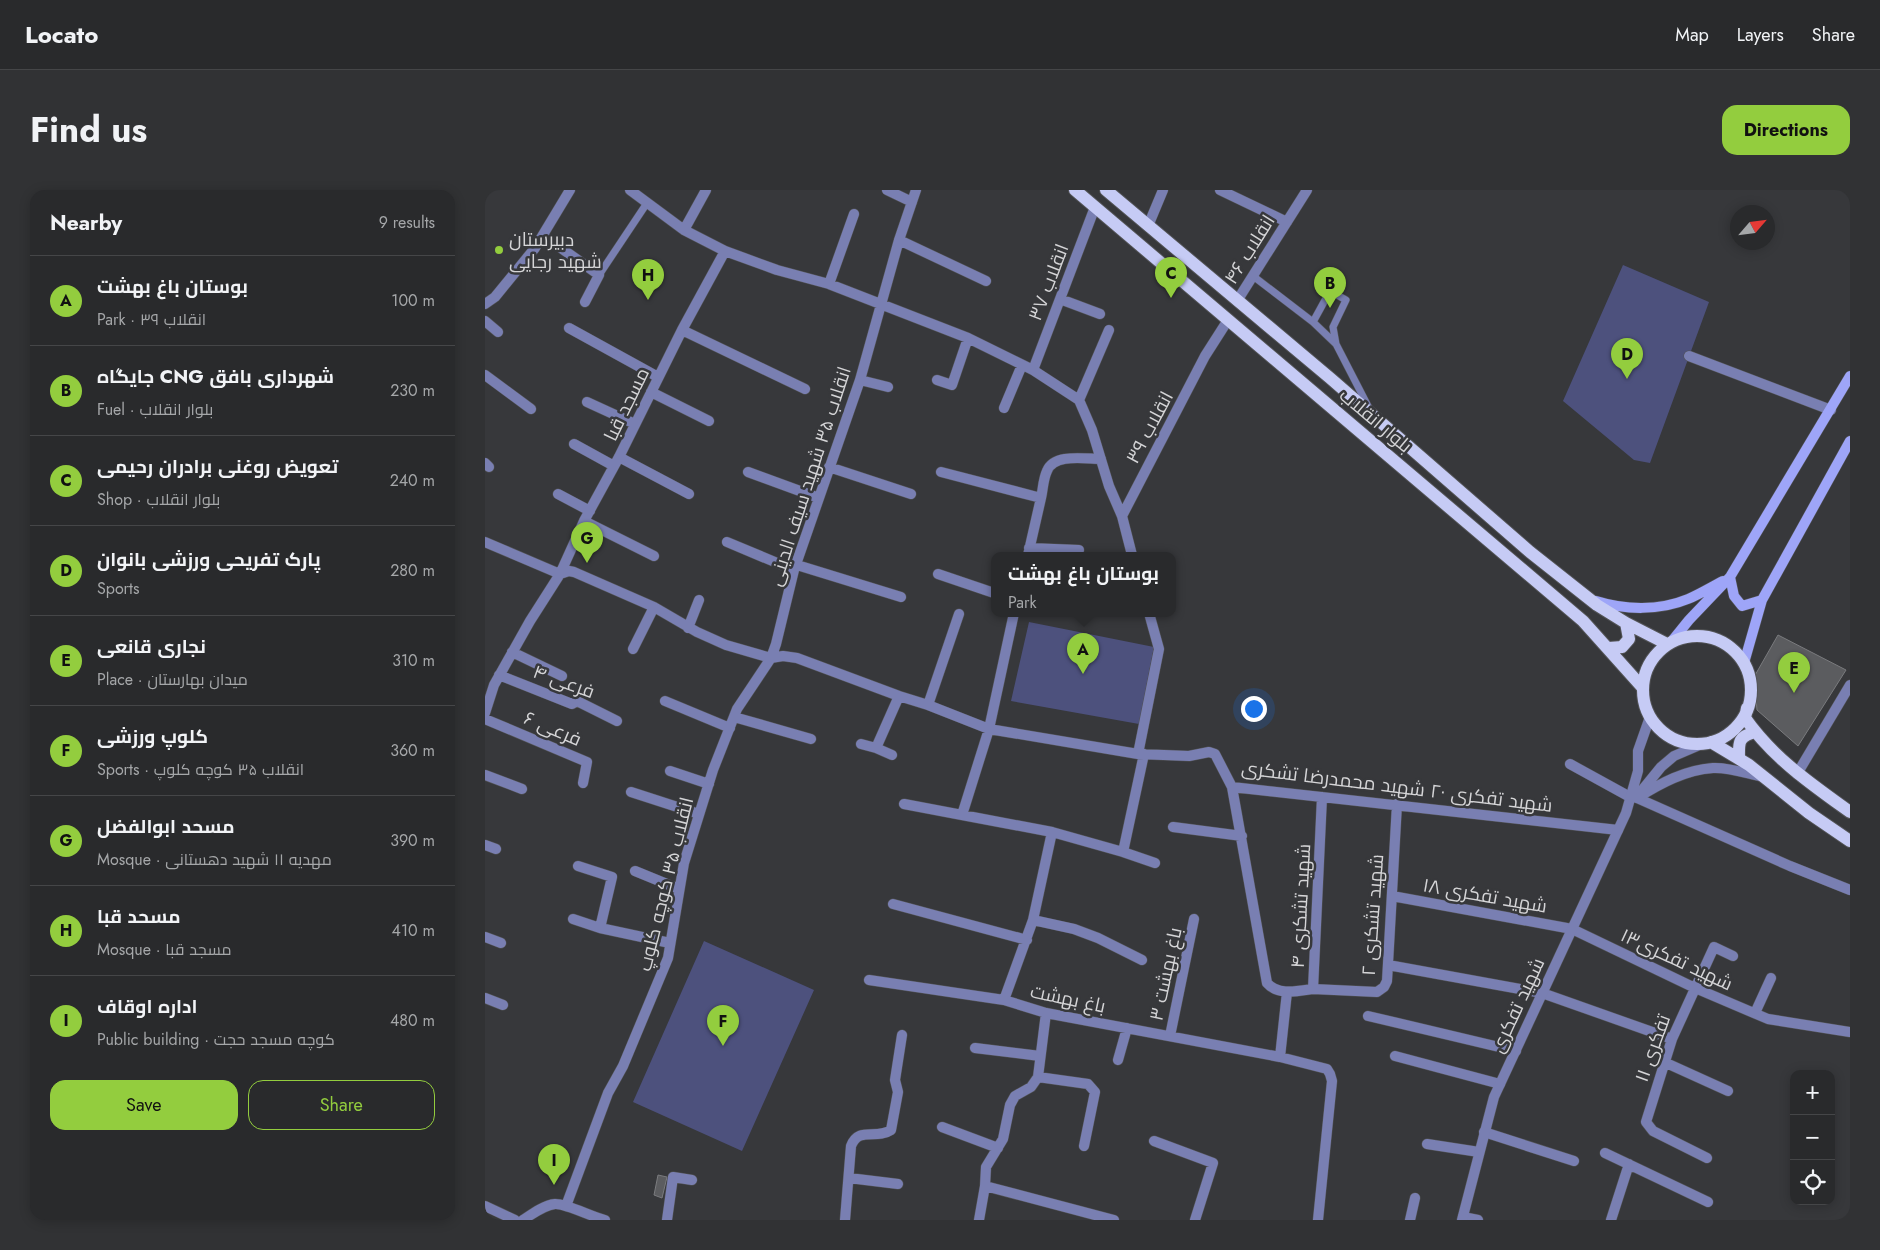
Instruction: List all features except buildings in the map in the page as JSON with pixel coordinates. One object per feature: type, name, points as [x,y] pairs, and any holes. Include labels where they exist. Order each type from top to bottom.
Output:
[{"type":"main road","name":"بلوار انقلاب","points":[[1075,190],[1583,621],[1643,688]]},
{"type":"main road","name":"بلوار انقلاب","points":[[1106,190],[1373,415],[1530,552],[1589,599],[1626,623],[1670,643]]},
{"type":"main road","points":[[1750,695],[1746,711],[1738,725],[1726,736],[1707,743],[1687,743],[1672,738],[1660,729],[1650,717],[1644,703],[1643,688],[1646,671],[1654,656],[1670,643],[1730,577],[1850,376]]},
{"type":"main road","points":[[1743,663],[1762,600],[1850,441]]},
{"type":"main road","points":[[1589,599],[1612,606],[1639,608],[1661,606],[1687,600],[1730,577]]},
{"type":"main road","points":[[1730,577],[1734,596],[1742,606],[1762,600]]},
{"type":"main road","points":[[1609,648],[1622,647],[1629,639],[1626,623]]},
{"type":"main road","points":[[1670,643],[1688,636],[1704,636],[1720,641],[1733,650],[1743,663],[1749,679],[1750,695],[1745,718],[1755,732],[1797,774],[1850,812]]},
{"type":"main road","points":[[1739,760],[1739,743],[1745,735],[1755,732]]},
{"type":"main road","points":[[1707,743],[1739,760],[1764,777],[1850,841]]},
{"type":"street","points":[[485,304],[495,297],[544,236],[570,190]]},
{"type":"street","points":[[631,190],[684,230],[725,251],[777,270],[829,284],[968,338],[1033,370],[1079,400],[1092,430],[1109,486],[1122,516],[1132,552]]},
{"type":"street","points":[[684,230],[706,190]]},
{"type":"street","points":[[887,190],[911,202]]},
{"type":"street","name":"انقلاب ۳۵ شهید سیف الدینی","points":[[771,658],[777,644],[796,568],[860,380],[915,190]]},
{"type":"street","points":[[1148,226],[1163,190]]},
{"type":"street","points":[[1220,190],[1287,222]]},
{"type":"street","name":"انقلاب ۴۶","points":[[1237,300],[1307,190]]},
{"type":"street","name":"انقلاب ۳۷","points":[[1033,370],[1095,207]]},
{"type":"street","points":[[829,284],[854,214]]},
{"type":"street","points":[[544,236],[599,275],[585,302]]},
{"type":"street","points":[[899,240],[986,282]]},
{"type":"street","name":"مسجد قبا","points":[[485,713],[499,675],[559,574],[682,330],[725,251]]},
{"type":"street","points":[[1060,298],[1100,314]]},
{"type":"street","name":"انقلاب ۳۹","points":[[1122,516],[1205,356],[1228,320]]},
{"type":"street","points":[[485,321],[498,332]]},
{"type":"street","points":[[569,328],[658,377]]},
{"type":"street","points":[[682,330],[805,389]]},
{"type":"street","points":[[1079,400],[1109,330]]},
{"type":"street","points":[[937,380],[952,385],[968,338]]},
{"type":"street","points":[[1689,356],[1831,410]]},
{"type":"street","points":[[1004,408],[1022,365]]},
{"type":"street","points":[[485,375],[531,410]]},
{"type":"street","points":[[860,380],[889,387]]},
{"type":"street","points":[[651,392],[709,421]]},
{"type":"street","points":[[587,402],[635,424]]},
{"type":"street","points":[[573,444],[617,461],[689,494]]},
{"type":"street","points":[[1079,550],[1029,551],[1047,471],[1052,463],[1064,459],[1101,459]]},
{"type":"street","points":[[829,467],[911,494]]},
{"type":"street","points":[[748,472],[819,498]]},
{"type":"street","points":[[941,472],[1041,498]]},
{"type":"street","points":[[558,494],[590,511]]},
{"type":"street","points":[[584,522],[654,556]]},
{"type":"street","points":[[485,542],[559,574],[569,571],[574,572],[654,608],[689,628],[726,645],[771,658],[783,656],[797,658],[989,729],[1141,754]]},
{"type":"street","points":[[727,542],[796,568],[901,597]]},
{"type":"street","points":[[938,574],[991,592]]},
{"type":"street","points":[[689,628],[699,600]]},
{"type":"street","points":[[633,649],[654,608]]},
{"type":"street","points":[[928,705],[959,614]]},
{"type":"street","points":[[962,815],[989,729],[1013,617]]},
{"type":"street","points":[[1123,852],[1159,649],[1150,617]]},
{"type":"street","points":[[512,652],[562,676]]},
{"type":"street","name":"انقلاب ۳۵ کوچه کلوپ","points":[[566,1206],[608,1093],[623,1066],[668,958],[679,888],[699,814],[734,717],[771,658]]},
{"type":"street","name":"فرعی ۴","points":[[499,675],[572,704],[577,701],[617,721]]},
{"type":"street","points":[[1797,774],[1850,685]]},
{"type":"street","points":[[876,748],[899,696]]},
{"type":"street","points":[[665,701],[730,728]]},
{"type":"street","points":[[734,717],[811,739]]},
{"type":"street","name":"شهید تفکری","points":[[1463,1218],[1494,1097],[1634,797],[1638,771],[1638,751],[1650,717]]},
{"type":"street","name":"فرعی ۶","points":[[485,719],[587,762],[583,783]]},
{"type":"street","points":[[1634,797],[1661,767],[1674,756],[1707,743]]},
{"type":"street","points":[[861,744],[892,755]]},
{"type":"street","name":"شهید تفکری ۲۰ شهید محمدرضا تشکری","points":[[1141,754],[1189,756],[1209,752],[1215,754],[1232,786],[1618,830]]},
{"type":"street","points":[[1570,764],[1634,797],[1790,866],[1850,890]]},
{"type":"street","points":[[1634,797],[1661,783],[1689,772],[1715,768],[1764,777]]},
{"type":"street","points":[[670,771],[709,784]]},
{"type":"street","points":[[485,775],[522,789]]},
{"type":"street","points":[[1232,786],[1267,983],[1272,988],[1287,992],[1280,1057]]},
{"type":"street","points":[[631,792],[699,814]]},
{"type":"street","name":"شهید تشکری ۴","points":[[1287,992],[1313,989],[1322,797]]},
{"type":"street","points":[[904,804],[1052,832],[1155,862]]},
{"type":"street","name":"شهید تشکری ۲","points":[[1313,989],[1377,992],[1384,988],[1387,982],[1397,804]]},
{"type":"street","points":[[1173,827],[1242,836]]},
{"type":"street","name":"باغ بهشت","points":[[1052,832],[1033,920],[1004,1000],[1046,1014],[1280,1057],[1327,1070],[1332,1082],[1318,1220]]},
{"type":"street","points":[[485,844],[496,849]]},
{"type":"street","points":[[577,866],[612,877],[600,928]]},
{"type":"street","points":[[635,871],[679,888]]},
{"type":"street","name":"شهید تفکری ۱۸","points":[[1392,896],[1571,929]]},
{"type":"street","points":[[893,904],[1027,940]]},
{"type":"street","points":[[573,919],[600,928],[670,943]]},
{"type":"street","name":"باغ بهشت ۳","points":[[1170,1036],[1195,919]]},
{"type":"street","points":[[1033,920],[1074,929],[1098,938],[1142,960]]},
{"type":"street","name":"شهید تفکری۱۳","points":[[1571,929],[1695,988],[1768,1019],[1850,1032]]},
{"type":"street","points":[[485,936],[501,943]]},
{"type":"street","name":"تفکری ۱۱","points":[[1707,1158],[1653,1132],[1646,1122],[1672,1039],[1714,947],[1733,956]]},
{"type":"street","points":[[1388,965],[1542,993],[1672,1039]]},
{"type":"street","points":[[1755,1013],[1771,978]]},
{"type":"street","points":[[869,980],[1004,1000]]},
{"type":"street","points":[[485,998],[503,1005]]},
{"type":"street","points":[[979,1220],[985,1186],[985,1167],[1003,1139],[1010,1105],[1015,1096],[1031,1087],[1037,1077],[1046,1014]]},
{"type":"street","points":[[1368,1016],[1515,1051]]},
{"type":"street","points":[[1118,1060],[1127,1028]]},
{"type":"street","points":[[845,1220],[851,1146],[854,1139],[861,1134],[883,1134],[891,1130],[898,1092],[895,1080],[902,1036]]},
{"type":"street","points":[[975,1048],[1040,1056]]},
{"type":"street","points":[[1395,1056],[1500,1084]]},
{"type":"street","points":[[1664,1062],[1728,1091]]},
{"type":"street","points":[[1037,1077],[1088,1084],[1092,1087],[1095,1092],[1084,1146]]},
{"type":"street","points":[[942,1127],[998,1148]]},
{"type":"street","points":[[1484,1132],[1574,1161]]},
{"type":"street","points":[[1154,1141],[1213,1163],[1195,1220]]},
{"type":"street","points":[[1427,1144],[1479,1152]]},
{"type":"street","points":[[1605,1153],[1708,1202]]},
{"type":"street","points":[[1611,1220],[1629,1164]]},
{"type":"street","points":[[667,1220],[673,1177],[692,1180]]},
{"type":"street","points":[[849,1178],[898,1184]]},
{"type":"street","points":[[985,1186],[1114,1220]]},
{"type":"street","points":[[1412,1220],[1415,1198]]},
{"type":"street","points":[[523,1220],[545,1207],[557,1203],[594,1218],[605,1220]]},
{"type":"street","points":[[485,1206],[515,1220]]},
{"type":"street","points":[[1463,1218],[1478,1220]]},
{"type":"lane","points":[[599,275],[647,203]]},
{"type":"lane","points":[[1253,276],[1313,322],[1336,344]]},
{"type":"lane","points":[[1313,322],[1330,291],[1346,300],[1333,327],[1336,344],[1373,415]]},
{"type":"shaded area","points":[[1623,265],[1709,302],[1650,463],[1634,460],[1563,401]]},
{"type":"shaded area","points":[[1029,622],[1154,647],[1139,724],[1011,701]]},
{"type":"shaded area","points":[[704,941],[814,990],[742,1151],[633,1102]]},
{"type":"place","name":"دبیرستان شهید رجایی","points":[[499,250]]},
{"type":"place","name":"تعویض روغنی برادران رحیمی","points":[[1171,298]]},
{"type":"place","name":"مسحد قبا","points":[[648,300]]},
{"type":"place","name":"جایگاه CNG شهرداری بافق","points":[[1330,308]]},
{"type":"place","name":"پارک تفریحی ورزشی بانوان","points":[[1627,379]]},
{"type":"place","name":"مسحد ابوالفضل","points":[[587,563]]},
{"type":"place","name":"بوستان باغ بهشت","points":[[1083,674]]},
{"type":"place","name":"نجاری قانعی","points":[[1794,693]]},
{"type":"place","name":"کلوپ ورزشی","points":[[723,1046]]},
{"type":"place","name":"اداره اوقاف","points":[[554,1185]]}]
